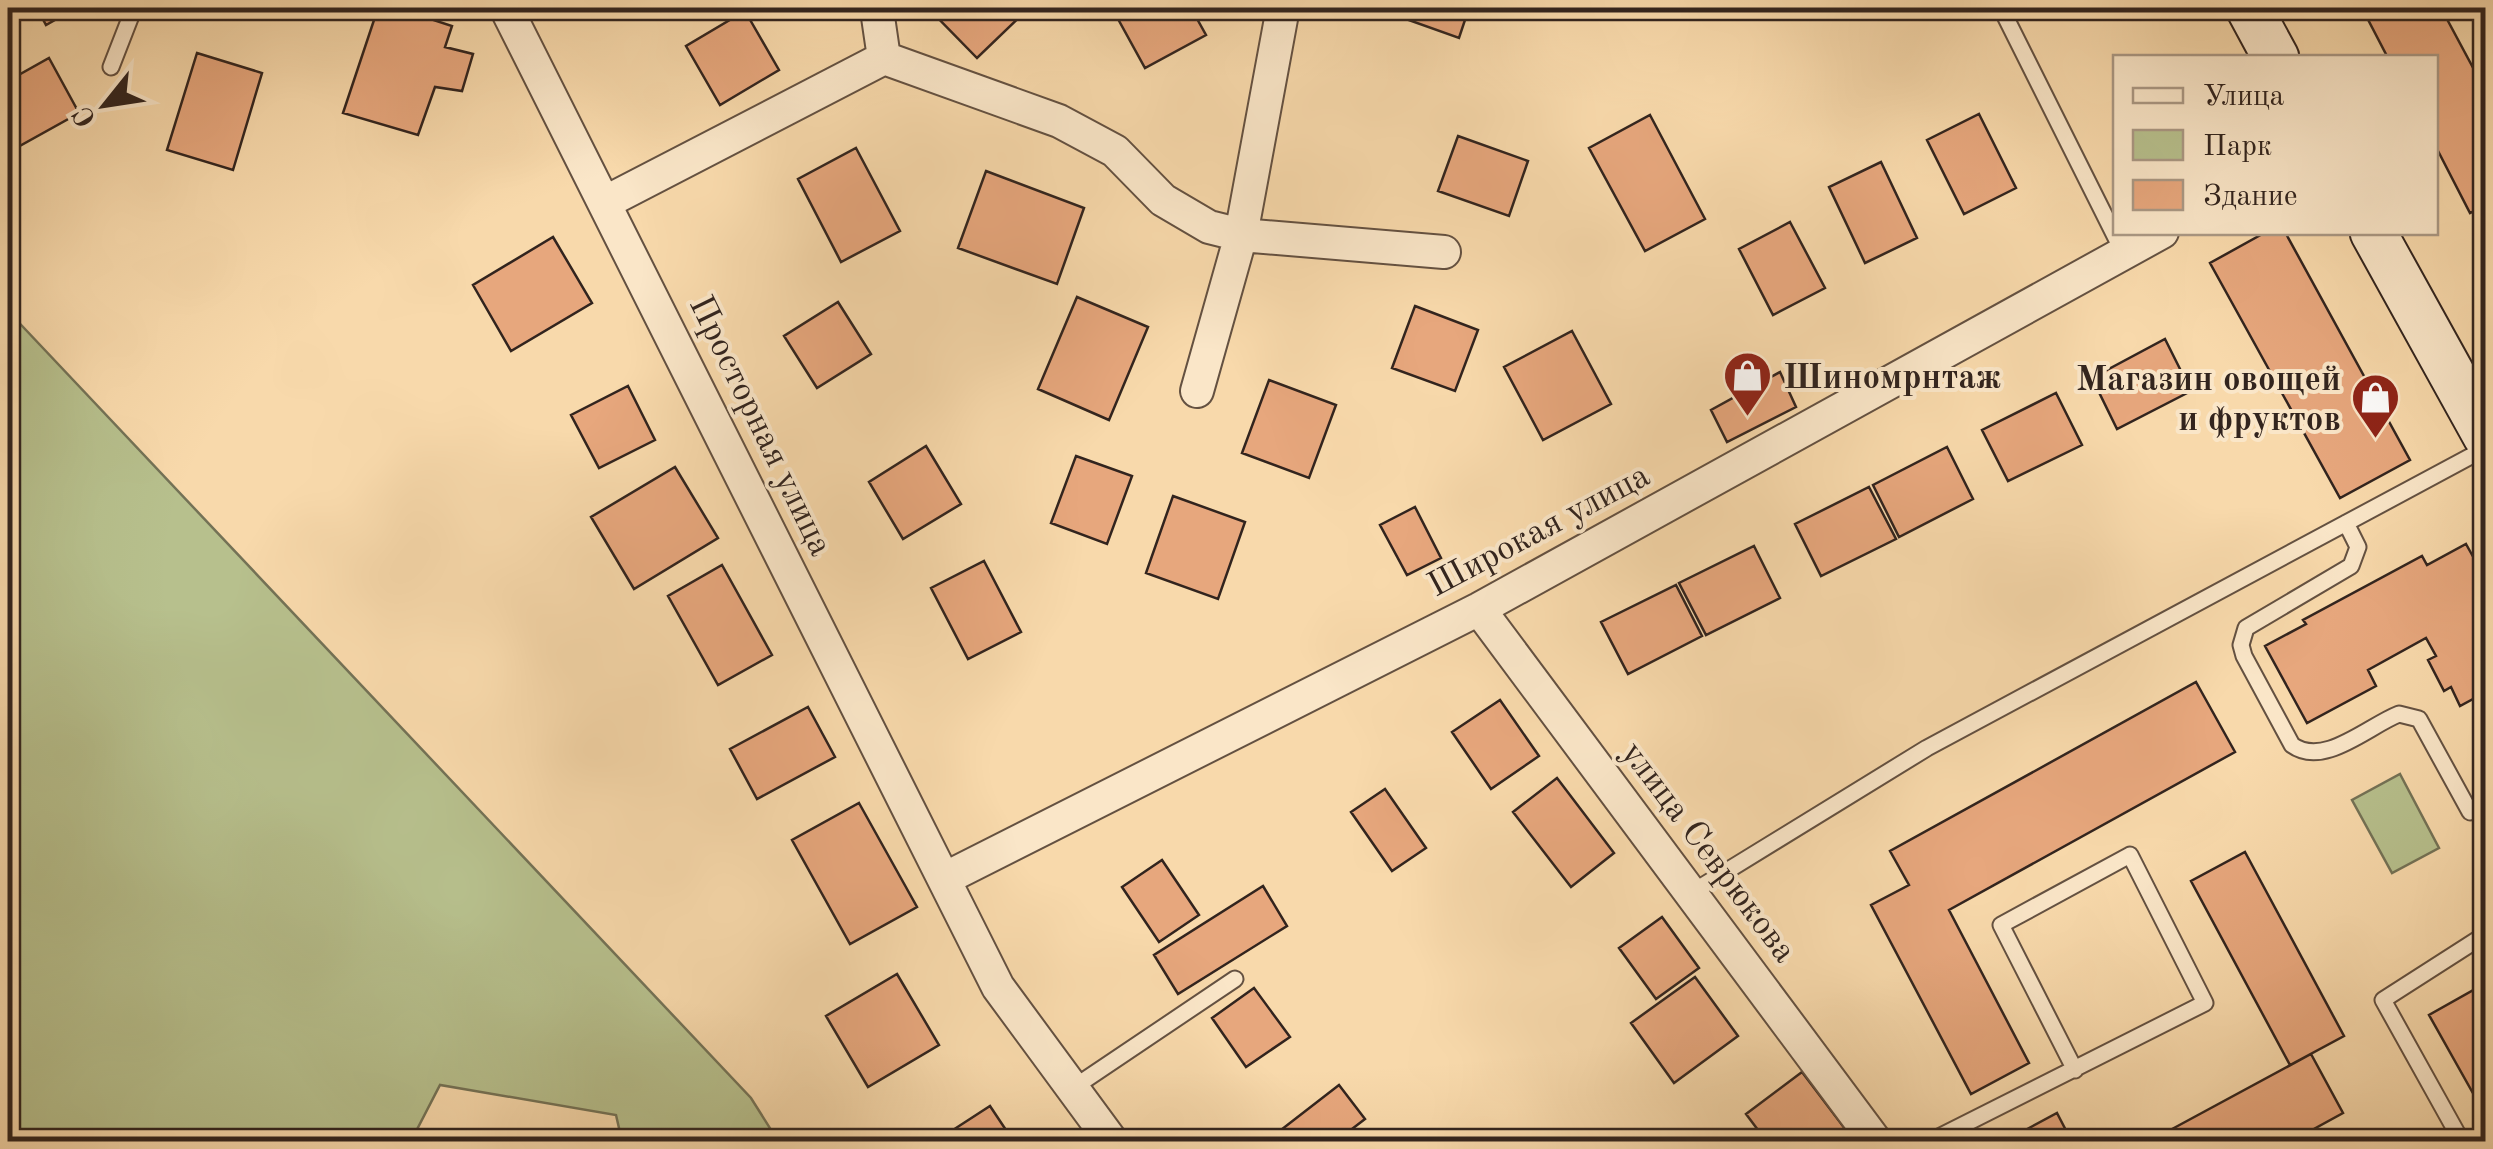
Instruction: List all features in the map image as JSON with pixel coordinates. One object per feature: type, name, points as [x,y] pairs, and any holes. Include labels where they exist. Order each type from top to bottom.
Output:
[{"type":"street","name":"Просторная улица","points":[[506,8],[998,988],[1112,1142]]},
{"type":"street","points":[[882,8],[878,17],[884,58]]},
{"type":"street","points":[[1197,391],[1241,235],[1283,8]]},
{"type":"street","points":[[2248,8],[2274,55]]},
{"type":"street","points":[[606,202],[884,58],[1059,120],[1114,151],[1163,200],[1209,227],[1241,235],[1444,252]]},
{"type":"street","name":"Широкая улица","points":[[944,880],[1478,609],[2157,235]]},
{"type":"street","points":[[2374,235],[2482,426]]},
{"type":"street","name":"улица Севрюкова","points":[[1478,609],[1876,1142]]},
{"type":"lane","points":[[111,67],[134,8]]},
{"type":"lane","points":[[2001,8],[2113,232]]},
{"type":"lane","points":[[2114,235],[2124,254]]},
{"type":"lane","points":[[1691,893],[1927,748],[2346,523],[2482,426]]},
{"type":"lane","points":[[2346,523],[2358,547],[2351,566],[2246,628],[2241,645],[2244,656],[2292,745],[2300,750],[2326,751],[2398,714],[2419,720],[2470,812]]},
{"type":"lane","points":[[1929,1142],[2075,1070],[2206,1003],[2130,855],[2001,926],[2075,1070]]},
{"type":"lane","points":[[2462,1142],[2383,1000],[2486,934]]},
{"type":"lane","points":[[1070,1090],[1235,979]]},
{"type":"green space","points":[[8,311],[751,1098],[778,1141],[622,1141],[616,1115],[440,1085],[411,1141],[8,1141]]},
{"type":"green space","points":[[2400,774],[2439,848],[2392,873],[2352,800]]},
{"type":"building","points":[[37,8],[76,8],[46,25]]},
{"type":"building","points":[[378,8],[397,8],[452,26],[445,47],[473,54],[462,91],[435,87],[418,135],[343,113]]},
{"type":"building","points":[[941,8],[1029,8],[977,58],[934,14]]},
{"type":"building","points":[[1112,8],[1191,8],[1206,35],[1145,68]]},
{"type":"building","points":[[1375,8],[1469,8],[1459,38]]},
{"type":"building","points":[[2362,8],[2441,8],[2486,92],[2486,205],[2470,213],[2438,151],[2438,55],[2386,55]]},
{"type":"building","points":[[745,11],[779,70],[720,105],[686,46]]},
{"type":"building","points":[[197,53],[262,73],[233,170],[167,150]]},
{"type":"building","points":[[49,58],[79,113],[16,148],[8,133],[8,81]]},
{"type":"building","points":[[1979,114],[2016,188],[1964,214],[1927,140]]},
{"type":"building","points":[[1650,115],[1705,219],[1645,251],[1589,148]]},
{"type":"building","points":[[1458,136],[1528,161],[1509,216],[1438,191]]},
{"type":"building","points":[[856,148],[900,231],[841,262],[798,179]]},
{"type":"building","points":[[1881,162],[1917,238],[1865,263],[1829,187]]},
{"type":"building","points":[[986,171],[1084,208],[1057,284],[958,248]]},
{"type":"building","points":[[1790,222],[1825,288],[1773,315],[1739,249]]},
{"type":"building","points":[[2261,235],[2287,235],[2410,460],[2340,498],[2210,263]]},
{"type":"building","points":[[553,237],[592,303],[511,351],[473,285]]},
{"type":"building","points":[[1077,297],[1148,327],[1109,420],[1038,389]]},
{"type":"building","points":[[838,302],[871,354],[817,388],[784,336]]},
{"type":"building","points":[[1415,306],[1478,330],[1455,391],[1392,368]]},
{"type":"building","points":[[1572,331],[1611,404],[1543,440],[1504,367]]},
{"type":"building","points":[[2165,339],[2191,391],[2117,429],[2092,378]]},
{"type":"building","points":[[1780,372],[1796,407],[1727,442],[1711,410]]},
{"type":"building","points":[[1269,380],[1336,405],[1309,478],[1242,453]]},
{"type":"building","points":[[628,386],[655,440],[599,468],[571,415]]},
{"type":"building","points":[[2056,393],[2082,445],[2008,481],[1982,430]]},
{"type":"building","points":[[926,446],[961,504],[903,539],[869,482]]},
{"type":"building","points":[[1947,447],[1973,499],[1899,537],[1873,485]]},
{"type":"building","points":[[1076,456],[1132,476],[1107,544],[1051,523]]},
{"type":"building","points":[[675,467],[718,538],[634,589],[591,517]]},
{"type":"building","points":[[1869,487],[1896,539],[1821,576],[1795,524]]},
{"type":"building","points":[[1173,496],[1245,522],[1218,599],[1146,573]]},
{"type":"building","points":[[1415,507],[1441,558],[1407,575],[1380,525]]},
{"type":"building","points":[[2466,544],[2486,580],[2486,719],[2475,698],[2460,706],[2451,687],[2444,691],[2428,660],[2436,656],[2426,638],[2368,670],[2376,686],[2307,723],[2265,646],[2306,624],[2303,620],[2422,556],[2427,565]]},
{"type":"building","points":[[1754,546],[1780,598],[1706,635],[1679,583]]},
{"type":"building","points":[[984,561],[1021,632],[968,659],[931,588]]},
{"type":"building","points":[[722,565],[772,655],[718,685],[668,596]]},
{"type":"building","points":[[1676,585],[1702,636],[1628,674],[1601,622]]},
{"type":"building","points":[[2196,682],[2235,752],[1949,910],[2029,1063],[1971,1094],[1871,905],[1909,885],[1890,851]]},
{"type":"building","points":[[1500,700],[1539,756],[1491,789],[1452,732]]},
{"type":"building","points":[[808,707],[835,757],[757,799],[730,749]]},
{"type":"building","points":[[1557,778],[1614,853],[1571,887],[1513,812]]},
{"type":"building","points":[[1385,789],[1426,848],[1392,871],[1351,812]]},
{"type":"building","points":[[859,803],[917,907],[850,944],[792,840]]},
{"type":"building","points":[[2245,852],[2344,1036],[2290,1065],[2191,881]]},
{"type":"building","points":[[1162,860],[1199,915],[1159,942],[1122,887]]},
{"type":"building","points":[[1263,886],[1287,926],[1178,994],[1154,955]]},
{"type":"building","points":[[1662,917],[1699,968],[1656,999],[1619,948]]},
{"type":"building","points":[[897,974],[939,1045],[868,1087],[826,1016]]},
{"type":"building","points":[[1695,977],[1738,1036],[1674,1083],[1631,1023]]},
{"type":"building","points":[[2486,983],[2486,1109],[2483,1111],[2429,1015]]},
{"type":"building","points":[[1254,988],[1290,1037],[1246,1067],[1212,1018]]},
{"type":"building","points":[[2311,1054],[2343,1113],[2290,1142],[2148,1142]]},
{"type":"building","points":[[1802,1072],[1855,1142],[1767,1142],[1746,1114]]},
{"type":"building","points":[[1339,1085],[1365,1119],[1335,1142],[1283,1142],[1277,1133]]},
{"type":"building","points":[[990,1106],[1014,1142],[941,1142],[939,1139]]},
{"type":"building","points":[[2057,1113],[2072,1142],[2003,1142]]},
{"type":"place","name":"Шиномрнтаж","points":[[1748,418]]},
{"type":"place","name":"Магазин овощей и фруктов","points":[[2376,440]]}]
